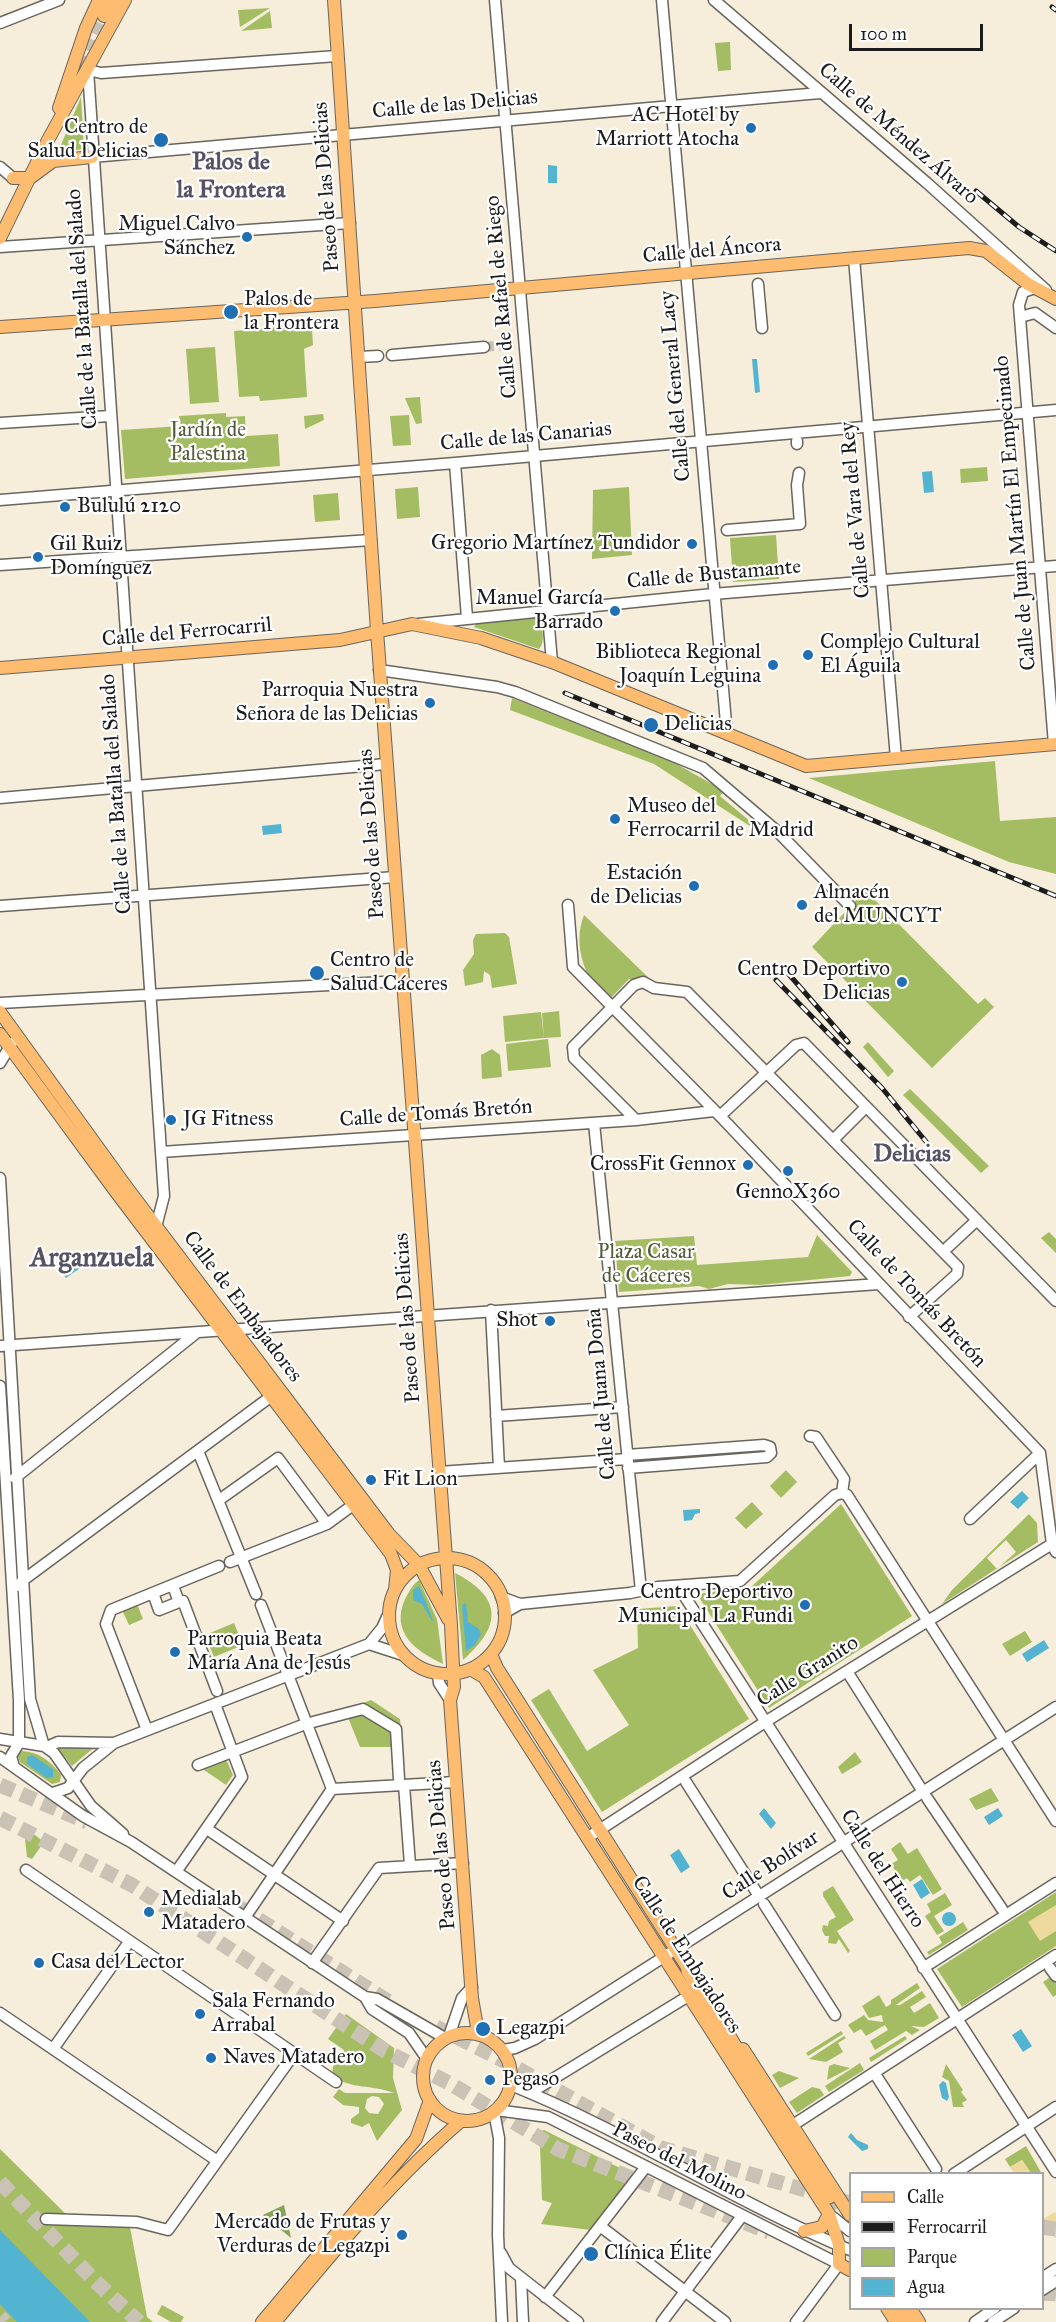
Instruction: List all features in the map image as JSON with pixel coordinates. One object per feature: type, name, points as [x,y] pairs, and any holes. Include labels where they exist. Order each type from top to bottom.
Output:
[{"type":"highway","points":[[689,1971],[762,2093],[829,2196]]},
{"type":"main road","points":[[48,140],[86,28],[99,0]]},
{"type":"main road","points":[[104,16],[112,0]]},
{"type":"main road","points":[[0,238],[48,140],[125,0]]},
{"type":"main road","name":"Paseo de las Delicias","points":[[333,0],[356,302],[376,631],[451,1625],[454,1687],[450,1700],[472,1987],[478,2033]]},
{"type":"main road","points":[[13,178],[30,178],[53,161],[92,158]]},
{"type":"main road","points":[[13,178],[18,182],[22,194]]},
{"type":"main road","name":"Calle del Áncora","points":[[0,327],[356,302],[978,249],[992,255],[1035,288],[1056,299]]},
{"type":"main road","points":[[412,624],[481,638],[552,662],[806,766],[1055,744]]},
{"type":"main road","name":"Calle de Bustamante","points":[[376,631],[412,624]]},
{"type":"main road","name":"Calle del Ferrocarril","points":[[0,668],[340,640],[366,636],[376,631]]},
{"type":"main road","name":"Calle de Embajadores","points":[[0,1012],[10,1047],[229,1331],[353,1505],[391,1554],[397,1570],[395,1590]]},
{"type":"main road","name":"Calle de Embajadores","points":[[4,1029],[156,1227],[229,1331]]},
{"type":"main road","name":"Calle de Embajadores","points":[[275,1393],[389,1534],[419,1565],[451,1625]]},
{"type":"main road","points":[[445,1558],[460,1560],[479,1569],[495,1584],[501,1597],[504,1613],[502,1632],[490,1654],[470,1669],[453,1674],[438,1673],[419,1667],[403,1655],[395,1642],[388,1613],[395,1590],[401,1580],[419,1565],[445,1558]]},
{"type":"main road","name":"Calle de Embajadores","points":[[490,1654],[689,1971],[793,2125],[849,2213]]},
{"type":"main road","name":"Calle de Embajadores","points":[[470,1669],[484,1677],[829,2214],[845,2247],[845,2267]]},
{"type":"main road","points":[[464,2032],[478,2033],[503,2050],[511,2067],[511,2085],[506,2099],[495,2111],[477,2120],[461,2121],[443,2114],[430,2100],[423,2074],[426,2059],[447,2037],[464,2032]]},
{"type":"main road","points":[[262,2322],[417,2139],[430,2100]]},
{"type":"main road","points":[[275,2322],[346,2236],[420,2156],[461,2121]]},
{"type":"main road","points":[[804,2231],[822,2227],[829,2214]]},
{"type":"street","points":[[0,23],[59,0]]},
{"type":"street","name":"Calle de Rafael de Riego","points":[[495,0],[522,288],[520,344],[535,456],[552,662]]},
{"type":"street","name":"Calle del General Lacy","points":[[662,0],[727,734]]},
{"type":"street","name":"Calle de Méndez Álvaro","points":[[714,0],[927,183],[1056,299]]},
{"type":"street","points":[[88,70],[102,73],[337,56]]},
{"type":"street","name":"Calle de la Batalla del Salado","points":[[88,70],[92,158],[164,1196],[156,1227]]},
{"type":"street","name":"Calle de las Delicias","points":[[92,158],[820,93]]},
{"type":"street","points":[[0,167],[13,178]]},
{"type":"street","points":[[0,247],[350,223]]},
{"type":"street","name":"Calle de Vara del Rey","points":[[854,258],[896,758]]},
{"type":"street","points":[[758,284],[762,328]]},
{"type":"street","name":"Calle de Juan Martín El Empecinado","points":[[1035,288],[1025,290],[1020,297],[1020,317],[1055,744]]},
{"type":"street","points":[[1020,317],[1035,313],[1056,328]]},
{"type":"street","points":[[392,354],[484,347]]},
{"type":"street","points":[[359,357],[378,356]]},
{"type":"street","name":"Calle de las Canarias","points":[[0,500],[455,464],[1056,410]]},
{"type":"street","points":[[0,423],[110,417]]},
{"type":"street","points":[[455,464],[467,618]]},
{"type":"street","points":[[727,530],[800,524],[796,484],[799,473]]},
{"type":"street","points":[[0,565],[371,540]]},
{"type":"street","name":"Calle de Bustamante","points":[[412,624],[713,594],[1056,566]]},
{"type":"street","points":[[379,670],[497,687],[515,692],[703,768],[778,832],[850,906]]},
{"type":"street","points":[[0,798],[386,764]]},
{"type":"street","points":[[0,906],[395,877]]},
{"type":"street","name":"Calle de Tomás Bretón","points":[[568,905],[573,968],[717,1113],[1040,1453]]},
{"type":"street","points":[[0,1003],[402,981]]},
{"type":"street","points":[[636,1120],[574,1058],[573,1047],[634,985],[643,982],[654,988],[687,992],[958,1267],[957,1274],[909,1317]]},
{"type":"street","points":[[717,1113],[796,1045],[804,1043],[1056,1301]]},
{"type":"street","points":[[0,1063],[10,1047]]},
{"type":"street","points":[[837,1136],[867,1107]]},
{"type":"street","name":"Calle de Tomás Bretón","points":[[161,1152],[717,1113]]},
{"type":"street","name":"Calle de Juana Doña","points":[[594,1123],[640,1591]]},
{"type":"street","points":[[0,1178],[5,1346],[30,1699],[45,1747],[64,1765],[91,1806],[131,1842]]},
{"type":"street","points":[[948,1247],[977,1220]]},
{"type":"street","points":[[5,1346],[195,1334],[490,1310],[694,1299],[879,1284]]},
{"type":"street","points":[[490,1310],[500,1468]]},
{"type":"street","points":[[15,1478],[195,1334]]},
{"type":"street","points":[[0,1386],[4,1499],[13,1596],[19,1743],[11,1756],[14,1767]]},
{"type":"street","points":[[13,1596],[22,1581],[275,1393]]},
{"type":"street","points":[[496,1416],[623,1407]]},
{"type":"street","points":[[2,1436],[14,1448]]},
{"type":"street","points":[[810,1436],[816,1437],[844,1479],[842,1493]]},
{"type":"street","points":[[439,1472],[627,1461],[760,1458],[771,1453],[770,1447],[766,1445],[627,1461]]},
{"type":"street","points":[[198,1451],[219,1500],[235,1560],[256,1594]]},
{"type":"street","points":[[970,1520],[1040,1453]]},
{"type":"street","points":[[1040,1453],[1054,1548]]},
{"type":"street","points":[[219,1500],[278,1458],[327,1524]]},
{"type":"street","points":[[504,1613],[520,1604],[740,1581],[835,1495],[842,1493],[847,1495],[1056,1821]]},
{"type":"street","points":[[235,1560],[327,1524],[353,1505]]},
{"type":"street","name":"Calle Granito","points":[[587,1838],[765,1722],[928,1620],[1054,1548]]},
{"type":"street","points":[[147,1730],[106,1624],[111,1610],[219,1566]]},
{"type":"street","points":[[176,1583],[216,1690]]},
{"type":"street","name":"Calle del Hierro","points":[[678,1586],[842,1844],[1056,2172]]},
{"type":"street","points":[[153,1593],[159,1610],[182,1604]]},
{"type":"street","points":[[501,1597],[520,1604]]},
{"type":"street","points":[[261,1605],[310,1723],[332,1790]]},
{"type":"street","points":[[53,1793],[68,1788],[96,1756],[114,1743],[369,1644],[382,1628],[388,1613]]},
{"type":"street","points":[[369,1644],[403,1655]]},
{"type":"street","name":"Paseo de las Delicias","points":[[438,1673],[439,1683],[450,1700]]},
{"type":"street","points":[[850,1676],[920,1787]]},
{"type":"street","points":[[176,1872],[242,1777],[215,1704]]},
{"type":"street","name":"Calle Bolívar","points":[[503,2050],[515,2048],[535,2039],[1056,1707]]},
{"type":"street","points":[[198,1765],[310,1723],[363,1709],[396,1729],[410,1865]]},
{"type":"street","points":[[0,1739],[45,1747],[58,1742],[114,1743]]},
{"type":"street","points":[[0,1757],[83,1816],[131,1842],[365,1997],[376,1999],[447,2037],[462,1998],[472,1987]]},
{"type":"street","points":[[244,1919],[332,1790],[401,1782],[456,1782]]},
{"type":"street","points":[[686,1782],[757,1893]]},
{"type":"street","points":[[927,1798],[1002,1909]]},
{"type":"street","points":[[207,1829],[343,1921]]},
{"type":"street","points":[[312,1963],[379,1868],[463,1863]]},
{"type":"street","points":[[26,1870],[336,2082]]},
{"type":"street","points":[[923,1968],[1056,1882]]},
{"type":"street","points":[[764,1904],[835,2014]]},
{"type":"street","points":[[53,2049],[129,1942]]},
{"type":"street","points":[[793,2125],[1056,1955]]},
{"type":"street","points":[[530,2093],[690,1995]]},
{"type":"street","points":[[365,1997],[372,2009],[409,2033],[426,2059]]},
{"type":"street","points":[[0,2013],[216,2160]]},
{"type":"street","points":[[46,2219],[138,2222],[168,2229],[294,2054]]},
{"type":"street","points":[[877,2077],[936,2169]]},
{"type":"street","name":"Paseo del Molino","points":[[511,2085],[804,2231],[845,2247]]},
{"type":"street","points":[[957,2172],[1056,2107]]},
{"type":"street","points":[[495,2111],[499,2138],[498,2248],[502,2322]]},
{"type":"street","name":"Paseo del Molino","points":[[495,2111],[548,2117],[845,2267]]},
{"type":"street","points":[[545,2297],[645,2168]]},
{"type":"street","points":[[829,2214],[849,2230]]},
{"type":"street","points":[[662,2322],[742,2216]]},
{"type":"street","points":[[600,2226],[724,2322]]},
{"type":"street","points":[[498,2248],[509,2268],[578,2322]]},
{"type":"street","points":[[796,2322],[845,2267]]},
{"type":"street","points":[[521,2278],[523,2322]]},
{"type":"street","points":[[975,2322],[992,2310]]},
{"type":"street","points":[[993,2322],[1011,2310]]},
{"type":"green space","points":[[270,8],[240,27],[238,10]]},
{"type":"green space","points":[[270,11],[272,28],[241,31]]},
{"type":"green space","points":[[730,42],[731,70],[718,71],[715,43]]},
{"type":"green space","points":[[81,97],[84,149],[58,152]]},
{"type":"green space","points":[[301,325],[302,329],[312,329],[313,345],[304,349],[307,397],[260,401],[259,396],[239,397],[234,331]]},
{"type":"green space","points":[[215,347],[219,402],[190,404],[186,349]]},
{"type":"green space","points":[[420,397],[422,423],[416,424],[405,398]]},
{"type":"green space","name":"Jardín de Palestina","points":[[226,413],[226,417],[245,416],[246,436],[278,434],[280,466],[125,479],[121,430],[181,426],[179,416]]},
{"type":"green space","points":[[323,414],[324,420],[305,429],[304,416]]},
{"type":"green space","points":[[409,415],[411,445],[393,446],[390,416]]},
{"type":"green space","points":[[987,467],[988,481],[961,483],[960,469]]},
{"type":"green space","points":[[418,487],[420,517],[397,519],[395,489]]},
{"type":"green space","points":[[629,487],[632,555],[592,559],[593,490]]},
{"type":"green space","points":[[338,493],[340,520],[315,522],[313,495]]},
{"type":"green space","points":[[776,535],[779,579],[733,582],[730,538]]},
{"type":"green space","points":[[539,618],[543,638],[539,649],[474,627],[476,624]]},
{"type":"green space","points":[[512,698],[675,763],[724,791],[720,796],[758,828],[756,830],[654,764],[510,710]]},
{"type":"green space","points":[[995,761],[1000,821],[1056,817],[1056,874],[1009,862],[809,778]]},
{"type":"green space","name":"Centro Deportivo Delicias","points":[[867,892],[978,1004],[985,998],[994,1007],[932,1068],[812,947],[863,893]]},
{"type":"green space","points":[[584,915],[653,982],[629,979],[607,1002],[592,983],[583,962],[579,938]]},
{"type":"green space","points":[[505,933],[509,937],[517,984],[492,988],[490,975],[484,971],[483,982],[465,986],[463,970],[474,954],[473,940],[476,934]]},
{"type":"green space","points":[[559,1011],[561,1037],[544,1038],[542,1013]]},
{"type":"green space","points":[[541,1012],[544,1038],[505,1042],[503,1016]]},
{"type":"green space","points":[[548,1039],[551,1067],[508,1071],[506,1044]]},
{"type":"green space","points":[[868,1042],[894,1071],[888,1077],[863,1047]]},
{"type":"green space","points":[[492,1049],[500,1055],[502,1077],[482,1079],[481,1055]]},
{"type":"green space","points":[[910,1089],[989,1166],[981,1173],[903,1095]]},
{"type":"green space","points":[[1049,1232],[1056,1239],[1056,1253],[1041,1238]]},
{"type":"green space","name":"Plaza Casar de Cáceres","points":[[817,1235],[852,1272],[850,1276],[760,1285],[728,1284],[709,1289],[699,1286],[619,1292],[615,1241],[694,1236],[697,1265],[808,1257]]},
{"type":"green space","points":[[786,1470],[797,1482],[781,1498],[770,1486]]},
{"type":"green space","points":[[752,1502],[763,1514],[746,1529],[735,1518]]},
{"type":"green space","name":"Centro Deportivo Municipal La Fundi","points":[[841,1504],[912,1616],[769,1708],[697,1594],[751,1587]]},
{"type":"green space","points":[[1029,1514],[1037,1523],[1038,1542],[999,1567],[1016,1552],[1006,1540],[987,1558],[997,1569],[942,1604],[952,1590]]},
{"type":"green space","points":[[455,1573],[482,1592],[489,1603],[492,1614],[485,1636],[463,1660]]},
{"type":"green space","points":[[419,1580],[437,1619],[443,1664],[415,1647],[403,1631],[401,1611],[409,1591]]},
{"type":"green space","points":[[137,1604],[143,1619],[129,1625],[122,1610]]},
{"type":"green space","points":[[678,1606],[749,1719],[602,1812],[531,1700],[549,1689],[587,1751],[629,1725],[593,1670],[638,1648],[637,1609]]},
{"type":"green space","points":[[234,1623],[243,1645],[214,1657],[205,1635]]},
{"type":"green space","points":[[1025,1631],[1032,1642],[1010,1656],[1002,1644]]},
{"type":"green space","points":[[371,1700],[400,1719],[403,1747],[360,1747],[345,1710]]},
{"type":"green space","points":[[96,1746],[72,1766],[58,1748]]},
{"type":"green space","points":[[22,1751],[34,1753],[54,1766],[61,1775],[60,1782],[52,1784],[20,1762],[18,1756]]},
{"type":"green space","points":[[855,1752],[862,1762],[842,1774],[838,1767]]},
{"type":"green space","points":[[226,1759],[233,1775],[226,1785],[204,1770],[206,1766]]},
{"type":"green space","points":[[991,1788],[999,1801],[976,1810],[969,1799]]},
{"type":"green space","points":[[27,1829],[44,1842],[32,1859],[27,1857],[24,1830]]},
{"type":"green space","points":[[900,1842],[908,1854],[917,1848],[942,1889],[933,1895],[920,1875],[910,1882],[907,1878],[902,1881],[891,1864],[898,1860],[891,1849]]},
{"type":"green space","points":[[833,1886],[854,1920],[837,1931],[850,1951],[848,1953],[839,1939],[836,1944],[828,1943],[829,1936],[825,1936],[822,1930],[823,1925],[828,1926],[829,1921],[836,1917],[823,1896],[823,1892]]},
{"type":"green space","points":[[1056,1892],[1056,1946],[962,2007],[937,1969]]},
{"type":"green space","points":[[945,1893],[952,1905],[934,1916],[944,1931],[937,1935],[925,1916],[931,1912],[927,1904]]},
{"type":"green space","points":[[963,1922],[968,1930],[929,1955],[927,1952],[942,1943],[939,1937]]},
{"type":"green space","points":[[1052,1976],[1056,1983],[1056,1995],[1053,1997],[1043,1982]]},
{"type":"green space","points":[[917,1983],[920,1988],[896,2005],[900,2005],[922,1991],[926,1997],[910,2007],[914,2013],[930,2003],[939,2018],[924,2027],[911,2026],[920,2030],[912,2035],[906,2031],[875,2050],[870,2041],[888,2030],[885,2025],[866,2036],[861,2029],[854,2033],[848,2025],[864,2015],[868,2020],[883,2022],[882,2015],[869,2018],[862,2006],[879,1995],[886,2007],[891,2004],[891,2000]]},
{"type":"green space","points":[[346,2014],[394,2048],[393,2078],[402,2110],[377,2141],[369,2123],[362,2127],[351,2123],[351,2119],[359,2113],[359,2107],[343,2105],[333,2097],[339,2089],[345,2093],[394,2093],[347,2083],[332,2076],[333,2067],[344,2050],[328,2039]],"holes":[[[372,2096],[379,2097],[384,2104],[378,2114],[369,2113],[365,2108],[367,2099]]]},
{"type":"green space","points":[[841,2031],[843,2034],[808,2056],[806,2053]]},
{"type":"green space","points":[[844,2036],[846,2038],[838,2043],[843,2052],[826,2062],[809,2059]]},
{"type":"green space","points":[[905,2036],[907,2039],[871,2062],[869,2058]]},
{"type":"green space","points":[[860,2063],[864,2070],[829,2092],[825,2086]]},
{"type":"green space","points":[[834,2064],[850,2068],[827,2080],[829,2066]]},
{"type":"green space","points":[[946,2064],[963,2090],[961,2092],[967,2100],[962,2103],[964,2107],[953,2107],[949,2081],[942,2077]]},
{"type":"green space","points":[[779,2071],[799,2078],[780,2088],[772,2075]]},
{"type":"green space","points":[[812,2087],[820,2089],[824,2095],[797,2113],[789,2102]]},
{"type":"green space","points":[[544,2130],[634,2175],[591,2230],[541,2224],[552,2203],[542,2200],[540,2145],[532,2135]]},
{"type":"green space","points":[[1026,2146],[1041,2172],[1030,2172],[1022,2160],[1010,2167],[1005,2159]]},
{"type":"green space","points":[[0,2149],[75,2223],[130,2227],[147,2317],[153,2322],[0,2322]]},
{"type":"green space","points":[[284,2205],[291,2238],[263,2215]]},
{"type":"green space","points":[[162,2305],[184,2317],[181,2322],[171,2322],[157,2314]]},
{"type":"sand","points":[[1056,1905],[1056,1931],[1040,1941],[1028,1922]]},
{"type":"sand","points":[[1022,2160],[1030,2172],[1013,2172],[1010,2167]]},
{"type":"sand","points":[[1056,2213],[1056,2239],[1044,2221]]},
{"type":"water","points":[[548,165],[557,166],[557,183],[548,183]]},
{"type":"water","points":[[752,359],[757,359],[760,392],[755,393]]},
{"type":"water","points":[[932,471],[934,492],[924,493],[922,472]]},
{"type":"water","points":[[281,824],[282,833],[263,835],[262,826]]},
{"type":"water","points":[[80,1253],[87,1263],[66,1278],[59,1268]]},
{"type":"water","points":[[1022,1491],[1029,1498],[1018,1509],[1010,1502]]},
{"type":"water","points":[[700,1509],[700,1513],[695,1514],[692,1520],[684,1521],[683,1510]]},
{"type":"water","points":[[419,1586],[432,1621],[422,1604],[413,1600],[413,1590]]},
{"type":"water","points":[[466,1603],[468,1622],[479,1629],[481,1634],[475,1645],[466,1651],[462,1605]]},
{"type":"water","points":[[1044,1640],[1049,1648],[1027,1662],[1022,1654]]},
{"type":"water","points":[[32,1755],[53,1769],[53,1777],[47,1778],[27,1764],[27,1757]]},
{"type":"water","points":[[764,1808],[776,1823],[771,1829],[759,1814]]},
{"type":"water","points":[[998,1808],[1003,1816],[989,1825],[984,1817]]},
{"type":"water","points":[[679,1849],[690,1867],[681,1873],[670,1855]]},
{"type":"water","points":[[922,1879],[930,1893],[921,1899],[913,1885]]},
{"type":"water","points":[[946,1912],[952,1912],[956,1919],[952,1926],[946,1926],[942,1922],[942,1916]]},
{"type":"water","points":[[1021,2029],[1032,2046],[1023,2052],[1012,2035]]},
{"type":"water","points":[[943,2081],[946,2083],[949,2097],[947,2101],[942,2098],[939,2085]]},
{"type":"water","points":[[851,2133],[857,2140],[868,2145],[868,2149],[862,2151],[848,2137]]},
{"type":"water","points":[[0,2230],[90,2322],[17,2322],[0,2304]]},
{"type":"tunnel","points":[[72,83],[104,16]]},
{"type":"tunnel","points":[[484,347],[514,344]]},
{"type":"tunnel","points":[[0,1785],[87,1822]]},
{"type":"tunnel","points":[[0,1818],[132,1885],[385,2051],[451,2084],[558,2149],[769,2232]]},
{"type":"tunnel","points":[[239,1907],[391,2003]]},
{"type":"tunnel","points":[[436,2027],[493,2055],[661,2148],[849,2203]]},
{"type":"tunnel","points":[[0,2182],[94,2280],[139,2322]]},
{"type":"tunnel","points":[[829,2196],[849,2227]]},
{"type":"tunnel","points":[[1044,2227],[1056,2229]]},
{"type":"tunnel","points":[[1044,2293],[1056,2294]]},
{"type":"tunnel","points":[[0,2317],[5,2322]]},
{"type":"railway","points":[[1052,7],[1056,10]]},
{"type":"railway","points":[[976,191],[1019,227],[1056,251]]},
{"type":"railway","points":[[565,693],[1056,896]]},
{"type":"railway","points":[[786,971],[848,1042]]},
{"type":"railway","points":[[776,980],[882,1088],[928,1144]]},
{"type":"place","name":"AC Hotel by Marriott Atocha","points":[[751,128]]},
{"type":"place","name":"Centro de Salud Delicias","points":[[161,140]]},
{"type":"place","name":"Miguel Calvo Sánchez","points":[[247,237]]},
{"type":"place","name":"Palos de la Frontera","points":[[231,312]]},
{"type":"place","name":"Bululú 2120","points":[[65,507]]},
{"type":"place","name":"Gregorio Martínez Tundidor","points":[[692,544]]},
{"type":"place","name":"Gil Ruiz Domínguez","points":[[38,557]]},
{"type":"place","name":"Manuel García Barrado","points":[[615,611]]},
{"type":"place","name":"Complejo Cultural El Águila","points":[[808,655]]},
{"type":"place","name":"Biblioteca Regional Joaquín Leguina","points":[[773,665]]},
{"type":"place","name":"Parroquia Nuestra Señora de las Delicias","points":[[430,703]]},
{"type":"place","name":"Delicias","points":[[651,725]]},
{"type":"place","name":"Museo del Ferrocarril de Madrid","points":[[615,819]]},
{"type":"place","name":"Estación de Delicias","points":[[694,886]]},
{"type":"place","name":"Almacén del MUNCYT","points":[[802,905]]},
{"type":"place","name":"Centro de Salud Cáceres","points":[[317,973]]},
{"type":"place","name":"Centro Deportivo Delicias","points":[[902,982]]},
{"type":"place","name":"JG Fitness","points":[[171,1120]]},
{"type":"place","name":"CrossFit Gennox","points":[[748,1165]]},
{"type":"place","name":"GennoX360","points":[[788,1171]]},
{"type":"place","name":"Shot","points":[[550,1321]]},
{"type":"place","name":"Fit Lion","points":[[371,1480]]},
{"type":"place","name":"Centro Deportivo Municipal La Fundi","points":[[805,1605]]},
{"type":"place","name":"Parroquia Beata María Ana de Jesús","points":[[175,1652]]},
{"type":"place","name":"Medialab Matadero","points":[[149,1912]]},
{"type":"place","name":"Casa del Lector","points":[[39,1963]]},
{"type":"place","name":"Sala Fernando Arrabal","points":[[200,2014]]},
{"type":"place","name":"Legazpi","points":[[483,2029]]},
{"type":"place","name":"Naves Matadero","points":[[211,2058]]},
{"type":"place","name":"Pegaso","points":[[490,2080]]},
{"type":"place","name":"Mercado de Frutas y Verduras de Legazpi","points":[[402,2235]]},
{"type":"place","name":"Clínica Élite","points":[[591,2254]]},
{"type":"district","name":"Palos de la Frontera","points":[[231,177]]},
{"type":"district","name":"Delicias","points":[[912,1155]]},
{"type":"district","name":"Arganzuela","points":[[92,1259]]}]
